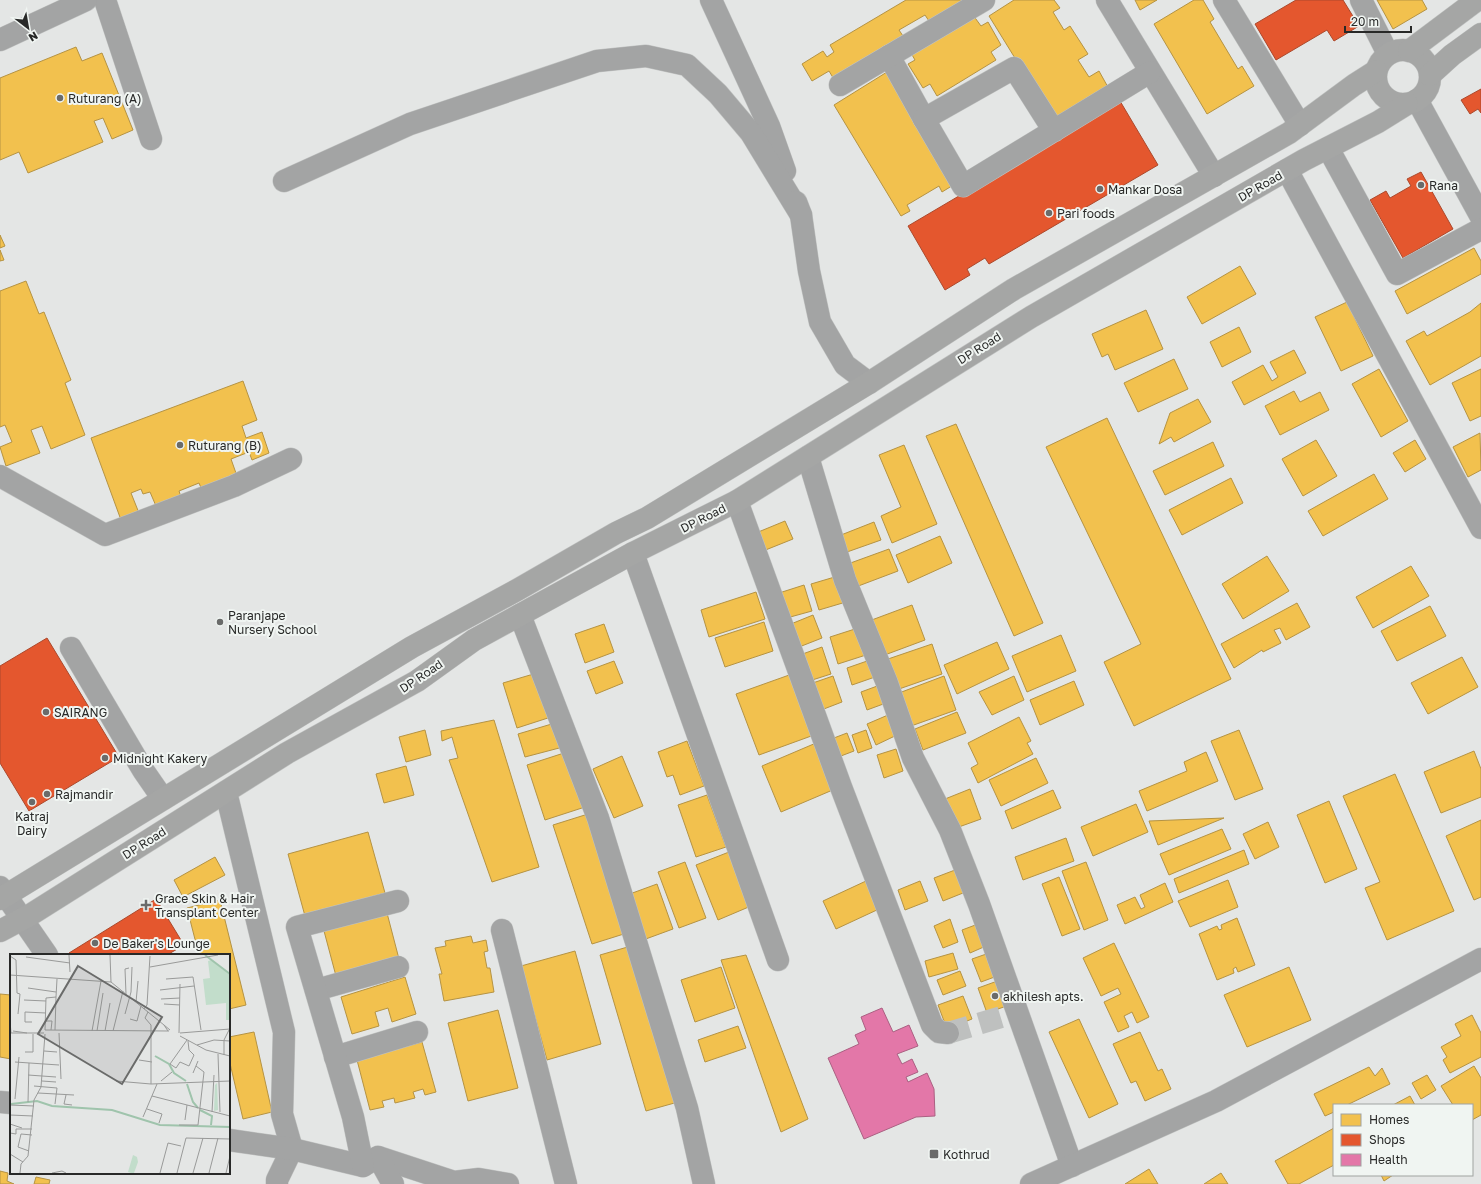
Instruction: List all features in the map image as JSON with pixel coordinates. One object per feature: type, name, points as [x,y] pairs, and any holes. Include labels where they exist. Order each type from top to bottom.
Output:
[{"type":"main road","points":[[2,894],[163,799],[412,647],[518,590],[616,533],[648,518],[869,383],[1014,290],[1300,125],[1354,85],[1476,0]]},
{"type":"main road","points":[[1430,75],[1452,55],[1481,34]]},
{"type":"main road","points":[[1419,56],[1426,63],[1430,75],[1429,84],[1425,93],[1412,102],[1392,102],[1379,92],[1376,83],[1391,59],[1419,56]]},
{"type":"main road","name":"DP Road","points":[[0,931],[22,919],[287,753],[417,681],[474,640],[633,553],[737,500],[1030,317],[1287,170],[1378,122],[1412,102]]},
{"type":"street","points":[[0,40],[86,0]]},
{"type":"street","points":[[105,0],[151,139]]},
{"type":"street","points":[[711,0],[769,126],[801,215],[809,272],[820,322],[845,365],[869,383]]},
{"type":"street","points":[[840,85],[984,0]]},
{"type":"street","points":[[1107,0],[1214,176]]},
{"type":"street","points":[[1224,0],[1300,125]]},
{"type":"street","points":[[1361,0],[1391,59]]},
{"type":"street","points":[[284,181],[410,124],[597,61],[646,56],[687,65],[718,94],[751,133],[801,215]]},
{"type":"street","points":[[889,56],[963,186],[1150,72]]},
{"type":"street","points":[[924,119],[1014,68],[1054,131]]},
{"type":"street","points":[[1412,102],[1481,217]]},
{"type":"street","points":[[1328,148],[1396,274],[1481,229]]},
{"type":"street","points":[[1287,170],[1481,528]]},
{"type":"street","points":[[808,457],[845,580],[887,683],[913,758],[950,830],[979,904],[1072,1166]]},
{"type":"street","points":[[0,476],[105,536],[234,486],[291,459]]},
{"type":"street","points":[[737,500],[841,787],[932,1025],[939,1032],[948,1033]]},
{"type":"street","points":[[633,553],[778,960]]},
{"type":"street","points":[[520,615],[598,818],[687,1108],[704,1184]]},
{"type":"street","points":[[71,648],[143,770],[163,799]]},
{"type":"street","points":[[226,792],[284,1032],[282,1114],[292,1149],[277,1180],[277,1184]]},
{"type":"street","points":[[2,894],[22,919],[46,954]]},
{"type":"street","points":[[393,1184],[371,1162],[353,1117],[297,927],[398,901]]},
{"type":"street","points":[[502,930],[566,1184]]},
{"type":"street","points":[[1031,1184],[1216,1101],[1481,959]]},
{"type":"street","points":[[316,990],[398,967]]},
{"type":"street","points":[[335,1057],[417,1032]]},
{"type":"street","points":[[0,1102],[10,1103]]},
{"type":"street","points":[[230,1140],[371,1162],[455,1183],[480,1179],[508,1184]]},
{"type":"building: Homes","points":[[906,0],[964,0],[931,24],[925,15],[899,30],[905,39],[835,81],[829,71],[812,81],[802,64],[823,51],[827,57],[834,52],[830,45]]},
{"type":"building: Homes","points":[[1014,0],[1054,0],[1060,8],[1053,12],[1064,30],[1070,26],[1088,54],[1078,60],[1089,77],[1099,71],[1109,89],[1055,123],[989,16]]},
{"type":"building: Homes","points":[[1135,0],[1157,0],[1140,10]]},
{"type":"building: Homes","points":[[1194,0],[1203,0],[1214,19],[1210,22],[1238,69],[1242,66],[1254,86],[1207,114],[1154,24]]},
{"type":"building: Homes","points":[[1377,0],[1422,0],[1427,9],[1393,29]]},
{"type":"building: Homes","points":[[973,15],[981,26],[988,22],[1001,45],[991,52],[996,60],[937,96],[930,84],[923,88],[908,64],[915,60],[911,53]]},
{"type":"building: Homes","name":"Ruturang (A)","points":[[76,47],[82,61],[102,53],[133,130],[112,139],[103,118],[94,121],[103,142],[28,173],[19,152],[0,160],[0,78]]},
{"type":"building: Homes","points":[[887,72],[955,184],[942,192],[939,186],[907,205],[910,211],[901,216],[834,105]]},
{"type":"building: Homes","points":[[0,235],[5,246],[0,248]]},
{"type":"building: Homes","points":[[1474,248],[1481,261],[1481,274],[1407,314],[1395,291]]},
{"type":"building: Homes","points":[[0,250],[4,260],[0,261]]},
{"type":"building: Homes","points":[[1240,266],[1256,294],[1202,324],[1187,297]]},
{"type":"building: Homes","points":[[26,281],[39,314],[44,312],[71,380],[65,383],[85,435],[51,449],[42,426],[31,430],[40,453],[6,466],[0,447],[12,442],[5,425],[0,427],[0,291]]},
{"type":"building: Homes","points":[[1347,302],[1373,356],[1341,371],[1315,317]]},
{"type":"building: Homes","points":[[1481,303],[1481,356],[1430,385],[1406,341],[1424,331],[1427,336],[1470,312]]},
{"type":"building: Homes","points":[[1146,310],[1163,349],[1115,370],[1108,354],[1102,357],[1092,334]]},
{"type":"building: Homes","points":[[1239,327],[1251,352],[1222,367],[1210,342]]},
{"type":"building: Homes","points":[[1294,350],[1306,373],[1244,405],[1232,382],[1263,365],[1272,381],[1278,377],[1270,362]]},
{"type":"building: Homes","points":[[1174,359],[1188,389],[1138,412],[1124,383]]},
{"type":"building: Homes","points":[[1379,369],[1408,421],[1381,437],[1352,384]]},
{"type":"building: Homes","points":[[1481,369],[1481,416],[1470,421],[1452,383]]},
{"type":"building: Homes","name":"Ruturang (B)","points":[[243,381],[257,420],[242,426],[246,438],[262,432],[269,453],[252,460],[249,452],[231,459],[237,476],[202,490],[199,483],[179,491],[181,497],[156,506],[150,492],[143,494],[141,489],[131,493],[139,513],[121,520],[91,438]]},
{"type":"building: Homes","points":[[1294,391],[1300,402],[1320,392],[1329,410],[1280,435],[1265,406]]},
{"type":"building: Homes","points":[[1198,399],[1211,422],[1174,442],[1171,437],[1159,444],[1170,413]]},
{"type":"building: Homes","points":[[1107,418],[1231,679],[1134,726],[1104,662],[1141,644],[1046,447]]},
{"type":"building: Homes","points":[[956,424],[1043,623],[1014,636],[926,436]]},
{"type":"building: Homes","points":[[1480,433],[1481,470],[1468,477],[1453,447]]},
{"type":"building: Homes","points":[[1316,440],[1337,476],[1303,496],[1282,459]]},
{"type":"building: Homes","points":[[1415,440],[1426,459],[1405,472],[1393,453]]},
{"type":"building: Homes","points":[[1213,442],[1224,466],[1165,495],[1153,471]]},
{"type":"building: Homes","points":[[904,445],[937,524],[892,543],[881,516],[901,507],[879,455]]},
{"type":"building: Homes","points":[[1374,474],[1388,499],[1323,536],[1308,511]]},
{"type":"building: Homes","points":[[1231,478],[1243,503],[1182,535],[1169,510]]},
{"type":"building: Homes","points":[[785,521],[793,539],[758,553],[751,535]]},
{"type":"building: Homes","points":[[874,522],[881,540],[847,552],[841,535]]},
{"type":"building: Homes","points":[[940,536],[952,563],[908,583],[896,555]]},
{"type":"building: Homes","points":[[889,549],[898,571],[853,588],[845,565]]},
{"type":"building: Homes","points":[[1267,556],[1289,591],[1243,619],[1222,584]]},
{"type":"building: Homes","points":[[1411,566],[1429,596],[1373,628],[1356,597]]},
{"type":"building: Homes","points":[[838,576],[846,602],[819,610],[811,584]]},
{"type":"building: Homes","points":[[804,585],[812,611],[783,619],[776,594]]},
{"type":"building: Homes","points":[[756,592],[765,619],[709,637],[701,610]]},
{"type":"building: Homes","points":[[1297,603],[1310,627],[1286,640],[1280,628],[1274,630],[1281,643],[1263,652],[1262,650],[1234,668],[1221,644]]},
{"type":"building: Homes","points":[[912,605],[925,640],[882,656],[869,621]]},
{"type":"building: Homes","points":[[1430,606],[1446,636],[1397,661],[1381,631]]},
{"type":"building: Homes","points":[[813,615],[822,638],[794,649],[786,626]]},
{"type":"building: Homes","points":[[764,622],[773,651],[725,667],[715,638]]},
{"type":"building: Homes","points":[[604,624],[614,652],[585,663],[575,634]]},
{"type":"building: Homes","points":[[858,628],[866,655],[838,664],[830,637]]},
{"type":"building: Homes","points":[[1061,635],[1076,671],[1027,692],[1012,656]]},
{"type":"building: Homes","points":[[997,642],[1009,669],[957,694],[944,665]]},
{"type":"building: Homes","points":[[932,644],[942,674],[899,689],[888,659]]},
{"type":"building: Homes","points":[[822,647],[831,674],[806,682],[797,656]]},
{"type":"building: Homes","points":[[1462,657],[1478,687],[1428,714],[1411,683]]},
{"type":"building: Homes","points":[[870,660],[875,677],[852,685],[847,668]]},
{"type":"building: Homes","points":[[614,661],[623,683],[596,694],[587,671]]},
{"type":"building: Homes","points":[[537,673],[551,717],[517,728],[503,683]]},
{"type":"building: Homes","points":[[792,674],[814,735],[759,755],[736,694]]},
{"type":"building: Homes","points":[[833,676],[842,702],[816,712],[807,685]]},
{"type":"building: Homes","points":[[944,676],[956,710],[911,726],[899,693]]},
{"type":"building: Homes","points":[[1014,676],[1024,700],[992,715],[979,692]]},
{"type":"building: Homes","points":[[1074,681],[1084,705],[1040,725],[1030,700]]},
{"type":"building: Homes","points":[[880,685],[886,703],[867,710],[861,692]]},
{"type":"building: Homes","points":[[957,712],[966,733],[923,750],[915,729]]},
{"type":"building: Homes","points":[[888,715],[897,735],[876,745],[867,724]]},
{"type":"building: Homes","points":[[1019,717],[1031,741],[1027,743],[1033,754],[978,783],[971,768],[978,764],[968,743]]},
{"type":"building: Homes","points":[[494,720],[539,867],[492,882],[449,760],[458,758],[452,737],[442,741],[441,731]]},
{"type":"building: Homes","points":[[555,723],[563,747],[525,757],[518,734]]},
{"type":"building: Homes","points":[[425,730],[431,755],[406,762],[399,737]]},
{"type":"building: Homes","points":[[866,730],[872,748],[858,753],[852,735]]},
{"type":"building: Homes","points":[[1239,730],[1263,789],[1235,800],[1211,741]]},
{"type":"building: Homes","points":[[847,733],[854,751],[833,759],[826,741]]},
{"type":"building: Homes","points":[[687,741],[704,786],[680,795],[673,775],[667,777],[658,752]]},
{"type":"building: Homes","points":[[816,743],[835,789],[781,812],[762,766]]},
{"type":"building: Homes","points":[[896,749],[903,771],[884,778],[877,755]]},
{"type":"building: Homes","points":[[1474,751],[1481,769],[1481,797],[1441,813],[1424,772]]},
{"type":"building: Homes","points":[[567,752],[585,807],[545,820],[527,765]]},
{"type":"building: Homes","points":[[1206,752],[1218,781],[1147,811],[1139,791],[1187,771],[1184,762]]},
{"type":"building: Homes","points":[[622,756],[643,806],[614,818],[593,769]]},
{"type":"building: Homes","points":[[1036,758],[1048,783],[1001,806],[989,780]]},
{"type":"building: Homes","points":[[406,766],[414,795],[384,803],[376,774]]},
{"type":"building: Homes","points":[[1395,774],[1454,911],[1387,940],[1365,888],[1380,882],[1343,796]]},
{"type":"building: Homes","points":[[970,789],[981,819],[956,828],[945,799]]},
{"type":"building: Homes","points":[[1053,790],[1061,808],[1012,829],[1005,811]]},
{"type":"building: Homes","points":[[707,795],[726,847],[696,857],[678,805]]},
{"type":"building: Homes","points":[[1329,801],[1357,869],[1325,883],[1297,815]]},
{"type":"building: Homes","points":[[1136,804],[1148,832],[1093,856],[1081,827]]},
{"type":"building: Homes","points":[[588,814],[627,933],[592,944],[553,825]]},
{"type":"building: Homes","points":[[1224,818],[1158,845],[1149,821]]},
{"type":"building: Homes","points":[[1481,820],[1481,897],[1474,900],[1446,836]]},
{"type":"building: Homes","points":[[1268,822],[1279,847],[1255,859],[1243,834]]},
{"type":"building: Homes","points":[[1222,829],[1231,849],[1169,875],[1160,854]]},
{"type":"building: Homes","points":[[368,832],[385,893],[305,916],[288,854]]},
{"type":"building: Homes","points":[[1066,838],[1074,861],[1023,880],[1015,857]]},
{"type":"building: Homes","points":[[1244,850],[1249,864],[1179,893],[1174,879]]},
{"type":"building: Homes","points":[[729,852],[751,906],[718,920],[696,865]]},
{"type":"building: Homes","points":[[215,857],[225,875],[183,897],[174,880]]},
{"type":"building: Homes","points":[[685,862],[706,918],[679,928],[658,872]]},
{"type":"building: Homes","points":[[1086,862],[1108,920],[1084,930],[1062,871]]},
{"type":"building: Homes","points":[[955,870],[963,893],[943,901],[934,878]]},
{"type":"building: Homes","points":[[1059,877],[1080,929],[1062,936],[1042,884]]},
{"type":"building: Homes","points":[[1228,880],[1238,907],[1190,927],[1178,901]]},
{"type":"building: Homes","points":[[866,881],[879,909],[836,929],[823,901]]},
{"type":"building: Homes","points":[[920,881],[928,901],[905,910],[898,890]]},
{"type":"building: Homes","points":[[1165,883],[1173,902],[1125,924],[1117,905],[1135,897],[1141,909],[1145,907],[1140,895]]},
{"type":"building: Homes","points":[[657,884],[673,929],[643,940],[627,895]]},
{"type":"building: Homes","points":[[220,900],[246,1005],[230,1009],[230,954],[199,954],[187,908]]},
{"type":"building: Homes","points":[[387,913],[399,959],[336,976],[324,931]]},
{"type":"building: Homes","points":[[1237,918],[1255,965],[1238,972],[1236,967],[1233,969],[1234,973],[1217,980],[1199,934],[1217,926],[1219,930],[1222,929],[1221,925]]},
{"type":"building: Homes","points":[[950,919],[958,942],[943,948],[934,926]]},
{"type":"building: Homes","points":[[978,924],[986,946],[970,953],[962,930]]},
{"type":"building: Homes","points":[[471,936],[473,943],[486,940],[488,951],[484,952],[487,968],[490,968],[494,992],[444,1001],[439,974],[442,974],[435,948],[446,946],[445,941]]},
{"type":"building: Homes","points":[[1114,943],[1149,1017],[1137,1023],[1132,1012],[1124,1016],[1129,1027],[1118,1032],[1104,1002],[1121,994],[1118,988],[1101,996],[1083,958]]},
{"type":"building: Homes","points":[[631,946],[678,1102],[646,1111],[600,955]]},
{"type":"building: Homes","points":[[575,951],[601,1044],[547,1060],[521,966]]},
{"type":"building: Homes","points":[[992,952],[1000,975],[981,982],[972,959]]},
{"type":"building: Homes","points":[[953,953],[958,969],[929,977],[925,961]]},
{"type":"building: Homes","points":[[746,955],[808,1119],[781,1132],[721,960]]},
{"type":"building: Homes","points":[[721,967],[735,1008],[695,1022],[681,980]]},
{"type":"building: Homes","points":[[1289,967],[1311,1020],[1247,1047],[1224,995]]},
{"type":"building: Homes","points":[[960,971],[966,986],[943,995],[937,980]]},
{"type":"building: Homes","points":[[405,977],[416,1014],[392,1022],[388,1008],[375,1012],[379,1026],[352,1034],[341,997]]},
{"type":"building: Homes","name":"akhilesh apts.","points":[[1003,979],[1012,1004],[987,1013],[978,988]]},
{"type":"building: Homes","points":[[0,994],[10,995],[10,1059],[0,1057]]},
{"type":"building: Homes","points":[[963,996],[972,1019],[947,1029],[938,1005]]},
{"type":"building: Homes","points":[[498,1010],[518,1088],[468,1101],[448,1023]]},
{"type":"building: Homes","points":[[1472,1015],[1481,1033],[1481,1057],[1450,1073],[1443,1060],[1447,1057],[1441,1047],[1461,1036],[1455,1024]]},
{"type":"building: Homes","points":[[1079,1019],[1118,1104],[1089,1118],[1049,1032]]},
{"type":"building: Homes","points":[[738,1026],[746,1048],[705,1062],[698,1040]]},
{"type":"building: Homes","points":[[254,1032],[272,1112],[243,1119],[230,1063],[230,1037]]},
{"type":"building: Homes","points":[[1140,1032],[1158,1071],[1162,1069],[1171,1089],[1145,1101],[1136,1081],[1131,1083],[1113,1044]]},
{"type":"building: Homes","points":[[422,1042],[436,1092],[425,1095],[423,1089],[413,1092],[415,1098],[395,1103],[394,1098],[382,1101],[384,1107],[370,1110],[357,1060]]},
{"type":"building: Homes","points":[[1474,1066],[1481,1078],[1481,1115],[1473,1119],[1473,1104],[1452,1104],[1441,1086]]},
{"type":"building: Homes","points":[[1369,1067],[1375,1076],[1382,1068],[1390,1084],[1349,1104],[1333,1104],[1333,1112],[1325,1116],[1314,1094]]},
{"type":"building: Homes","points":[[1427,1075],[1436,1090],[1421,1099],[1412,1083]]},
{"type":"building: Homes","points":[[1410,1096],[1414,1104],[1395,1104]]},
{"type":"building: Homes","points":[[1333,1129],[1333,1166],[1299,1184],[1288,1184],[1275,1161]]},
{"type":"building: Homes","points":[[1149,1169],[1158,1184],[1125,1184]]},
{"type":"building: Homes","points":[[0,1171],[8,1173],[7,1181],[14,1184],[0,1184]]},
{"type":"building: Homes","points":[[1221,1173],[1228,1184],[1204,1184]]},
{"type":"building: Homes","points":[[1382,1176],[1392,1176],[1384,1181]]},
{"type":"building: Homes","points":[[36,1177],[50,1180],[49,1184],[34,1184]]},
{"type":"building: Shops","points":[[1296,0],[1343,0],[1359,26],[1334,41],[1327,30],[1276,60],[1255,24]]},
{"type":"building: Shops","points":[[1481,89],[1481,113],[1478,109],[1470,114],[1461,100]]},
{"type":"building: Shops","points":[[1120,101],[1158,165],[989,264],[985,258],[967,269],[970,275],[945,290],[908,226]]},
{"type":"building: Shops","points":[[1421,172],[1453,229],[1403,258],[1370,200],[1386,191],[1390,198],[1411,186],[1407,179]]},
{"type":"building: Shops","name":"SAIRANG","points":[[47,638],[119,757],[29,811],[0,763],[0,666]]},
{"type":"building: Shops","points":[[156,899],[184,945],[169,954],[69,953]]},
{"type":"building: Health","points":[[882,1008],[893,1032],[909,1025],[918,1046],[897,1054],[902,1064],[912,1059],[918,1072],[906,1077],[908,1082],[927,1073],[934,1089],[935,1116],[916,1117],[864,1139],[828,1058],[859,1044],[855,1035],[866,1030],[861,1017]]},
{"type":"tunnel","points":[[948,1033],[1018,1012]]},
{"type":"place","name":"Ruturang (A)","points":[[60,98]]},
{"type":"place","name":"Rana","points":[[1421,185]]},
{"type":"place","name":"Mankar Dosa","points":[[1100,189]]},
{"type":"place","name":"Pari foods","points":[[1049,213]]},
{"type":"place","name":"Ruturang (B)","points":[[180,445]]},
{"type":"place","name":"Paranjape Nursery School","points":[[220,622]]},
{"type":"place","name":"SAIRANG","points":[[46,712]]},
{"type":"place","name":"Midnight Kakery","points":[[105,758]]},
{"type":"place","name":"Rajmandir","points":[[47,794]]},
{"type":"place","name":"Katraj Dairy","points":[[32,802]]},
{"type":"place","name":"Grace Skin & Hair Transplant Center","points":[[146,905]]},
{"type":"place","name":"De Baker's Lounge","points":[[95,943]]},
{"type":"place","name":"akhilesh apts.","points":[[995,996]]},
{"type":"place","name":"Kothrud","points":[[934,1154]]}]
